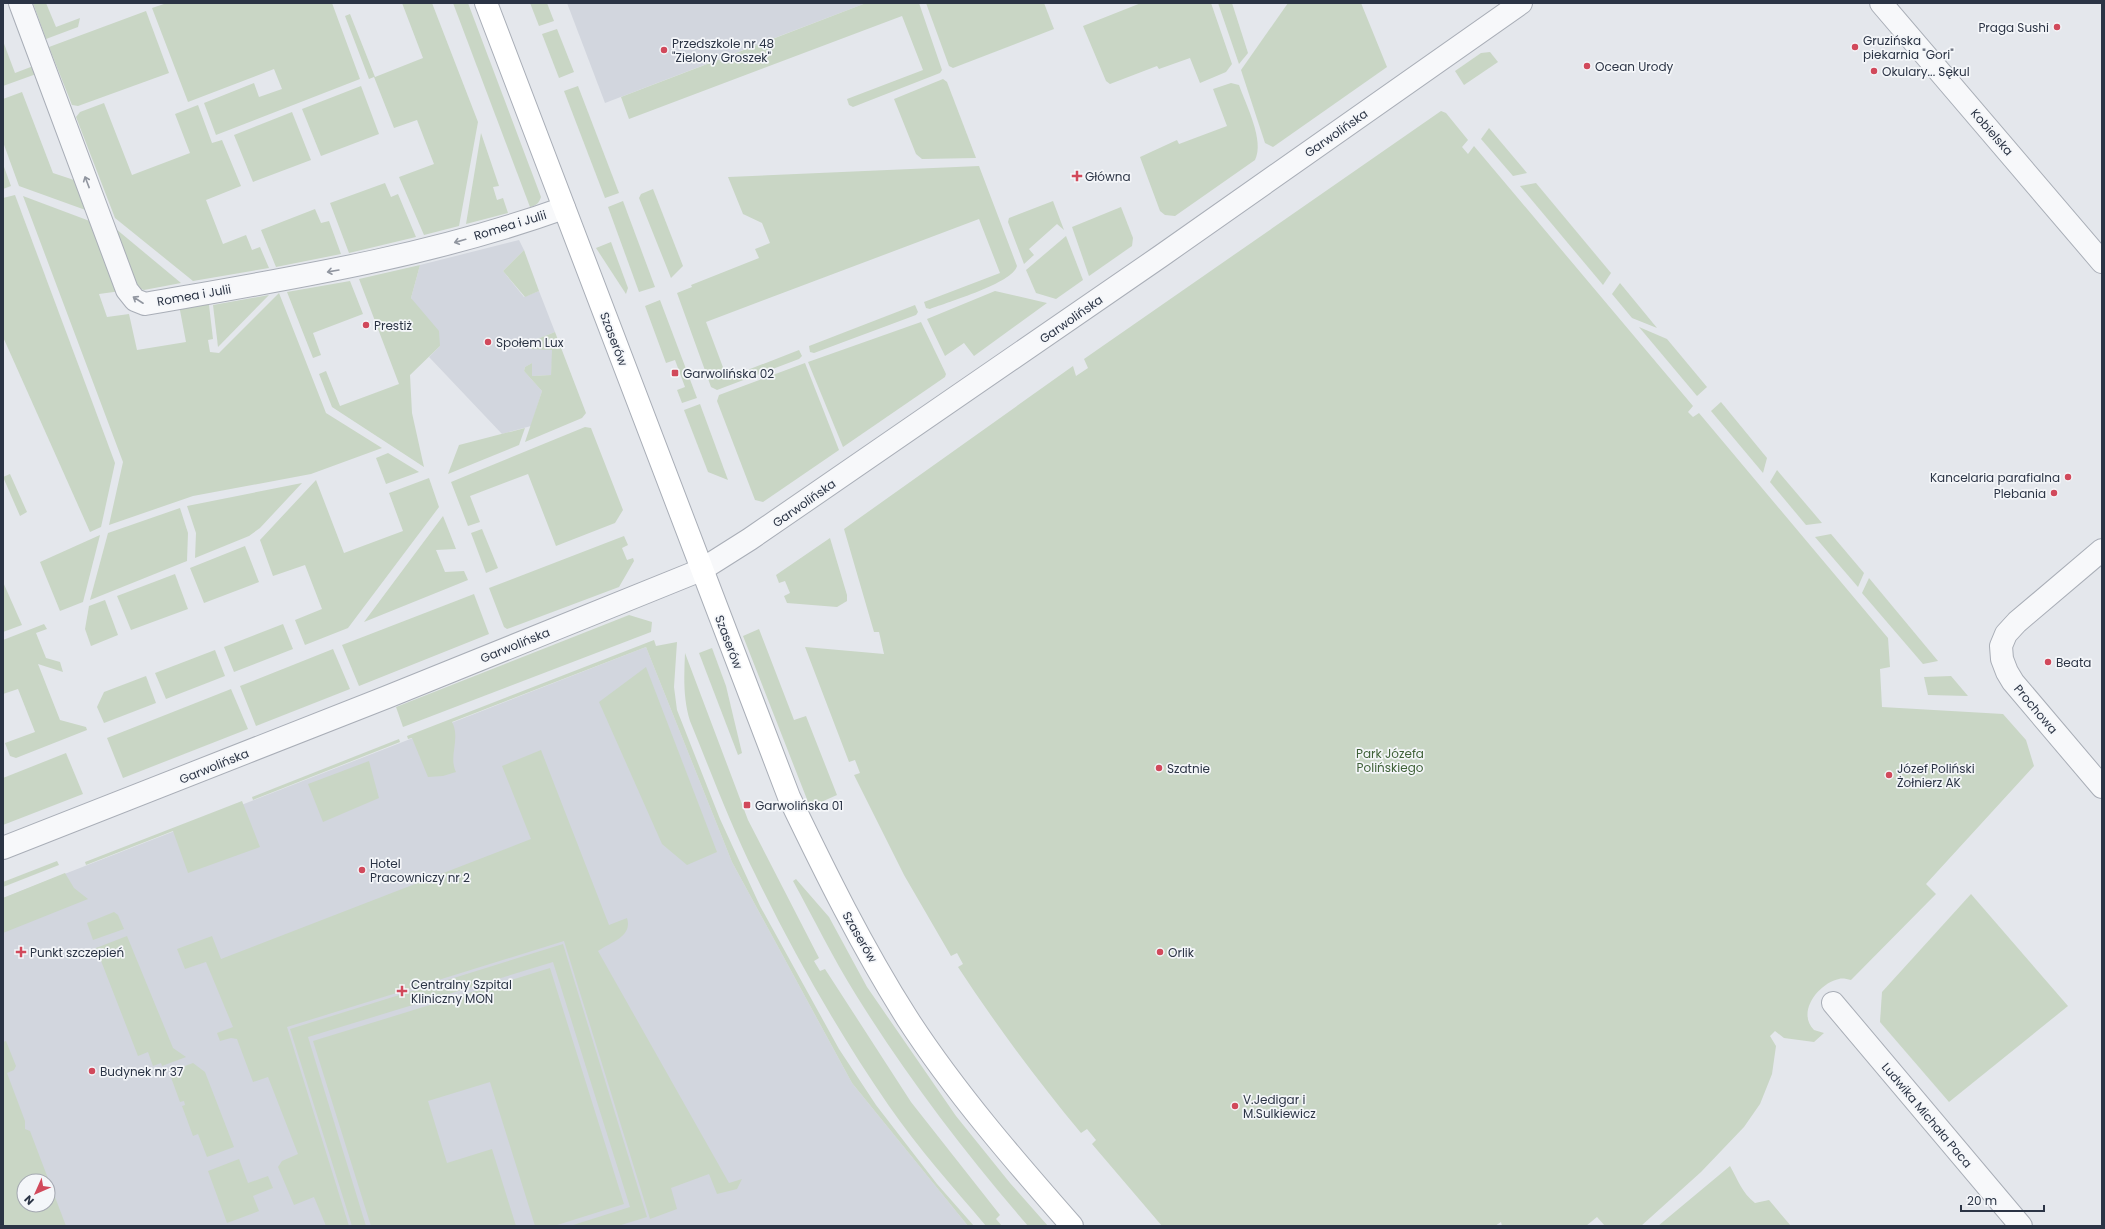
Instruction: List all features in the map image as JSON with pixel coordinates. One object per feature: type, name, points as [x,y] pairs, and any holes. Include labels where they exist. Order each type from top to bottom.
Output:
[{"type":"street","name":"Romea i Julii","points":[[20,3],[127,290],[141,303],[146,304],[350,267],[426,250],[519,224],[564,208]]},
{"type":"street","name":"Szaserów","points":[[486,3],[701,570],[789,797],[837,898],[907,1018],[968,1102],[1072,1226]]},
{"type":"street","name":"Garwolińska","points":[[3,848],[387,697],[701,570],[750,539],[1155,261],[1521,3]]},
{"type":"street","name":"Kobielska","points":[[1881,3],[2102,262]]},
{"type":"street","name":"Prochowa","points":[[2102,550],[2017,622],[2006,634],[2001,646],[2002,659],[2006,672],[2013,682],[2102,787]]},
{"type":"street","name":"Ludwika Michała Paca","points":[[1833,1003],[2021,1226]]},
{"type":"shaded area","name":"Przedszkole nr 48 \"Zielony Groszek\"","points":[[567,3],[866,3],[605,103]]},
{"type":"shaded area","points":[[519,240],[524,250],[503,271],[524,297],[539,291],[555,332],[532,341],[553,350],[551,375],[532,376],[532,363],[525,367],[524,371],[542,391],[531,426],[502,434],[429,357],[440,346],[411,298],[420,265]]},
{"type":"shaded area","name":"Centralny Szpital Kliniczny MON","points":[[646,647],[732,862],[852,1083],[968,1226],[3,1226],[3,898]]},
{"type":"green space","points":[[33,3],[46,3],[56,27],[80,18],[78,27],[46,39]]},
{"type":"green space","points":[[167,3],[332,3],[360,79],[216,135],[204,103],[254,83],[259,97],[282,89],[274,69],[188,102],[152,8]]},
{"type":"green space","points":[[402,3],[432,3],[478,122],[459,226],[424,235],[399,177],[434,164],[417,120],[394,128],[374,77],[369,79],[345,16],[350,14],[375,77],[423,58]]},
{"type":"green space","points":[[453,3],[468,3],[541,197],[537,204],[530,207]]},
{"type":"green space","points":[[530,3],[547,3],[554,21],[539,26]]},
{"type":"green space","points":[[866,3],[919,3],[942,70],[940,73],[853,107],[849,105],[847,99],[923,70],[902,16],[629,119],[621,97]]},
{"type":"green space","points":[[926,3],[1044,3],[1054,29],[953,68],[949,66]]},
{"type":"green space","points":[[1141,3],[1211,3],[1232,64],[1226,72],[1200,83],[1190,58],[1159,69],[1157,66],[1110,84],[1106,81],[1083,26]]},
{"type":"green space","points":[[1218,3],[1232,3],[1248,53],[1239,64]]},
{"type":"green space","points":[[1288,3],[1361,3],[1387,67],[1273,147],[1265,143],[1241,70]]},
{"type":"green space","points":[[146,11],[169,73],[78,106],[72,105],[49,47]]},
{"type":"green space","points":[[557,29],[574,72],[559,78],[542,34]]},
{"type":"green space","points":[[3,41],[15,73],[36,65],[39,73],[3,86]]},
{"type":"green space","points":[[1490,52],[1498,62],[1464,85],[1455,71],[1481,53]]},
{"type":"green space","points":[[943,79],[947,82],[976,158],[922,159],[916,154],[894,99]]},
{"type":"green space","points":[[1231,83],[1239,85],[1250,113],[1258,143],[1255,160],[1175,216],[1165,215],[1160,211],[1140,157],[1177,140],[1179,144],[1227,126],[1213,89]]},
{"type":"green space","points":[[361,86],[379,134],[321,156],[302,109]]},
{"type":"green space","points":[[578,86],[619,193],[605,198],[564,91]]},
{"type":"green space","points":[[22,92],[53,173],[80,182],[91,212],[19,186],[3,142],[3,99]]},
{"type":"green space","points":[[104,103],[132,175],[190,153],[175,114],[198,105],[212,143],[222,140],[241,186],[206,200],[223,244],[246,235],[252,250],[260,247],[269,268],[193,281],[115,218],[76,117],[80,112]]},
{"type":"green space","name":"Park Józefa Polińskiego","points":[[1441,111],[1446,113],[1468,140],[1462,147],[1468,154],[1474,146],[1693,406],[1688,412],[1693,417],[1699,413],[1888,638],[1890,667],[1880,669],[1882,707],[2003,714],[2026,740],[2034,766],[1926,884],[1936,894],[1851,980],[1839,979],[1831,982],[1824,986],[1812,999],[1808,1015],[1809,1023],[1814,1030],[1824,1033],[1814,1042],[1784,1038],[1775,1031],[1770,1036],[1776,1046],[1772,1074],[1760,1104],[1744,1127],[1701,1172],[1641,1226],[1605,1226],[1597,1217],[1586,1226],[1502,1226],[1501,1222],[1495,1226],[1162,1226],[1092,1144],[1096,1140],[1087,1129],[1081,1133],[1049,1093],[1017,1052],[972,989],[958,967],[963,964],[957,953],[951,956],[904,875],[854,775],[860,773],[855,760],[849,762],[805,647],[884,654],[879,632],[874,632],[844,529],[1073,366],[1076,376],[1088,368],[1084,359]]},
{"type":"green space","points":[[292,112],[311,160],[253,182],[234,135]]},
{"type":"green space","points":[[1489,128],[1527,173],[1513,176],[1481,139]]},
{"type":"green space","points":[[481,133],[499,186],[493,187],[497,200],[503,198],[508,213],[466,224]]},
{"type":"green space","points":[[3,164],[11,186],[3,189]]},
{"type":"green space","points":[[979,166],[1017,266],[1013,272],[1004,279],[979,291],[930,309],[926,308],[924,302],[1000,273],[979,219],[706,322],[727,378],[799,350],[802,356],[799,359],[717,390],[711,387],[677,293],[692,287],[691,285],[759,258],[755,249],[770,243],[762,223],[743,214],[728,177]]},
{"type":"green space","points":[[385,183],[391,197],[398,194],[416,237],[349,253],[330,203]]},
{"type":"green space","points":[[1536,183],[1611,273],[1603,285],[1520,186]]},
{"type":"green space","points":[[653,189],[683,266],[671,278],[639,198],[641,194]]},
{"type":"green space","points":[[15,195],[115,463],[101,527],[90,532],[3,337],[3,198]]},
{"type":"green space","points":[[23,196],[95,223],[121,291],[99,294],[107,317],[129,314],[137,350],[186,342],[179,305],[203,301],[209,305],[213,339],[208,340],[210,352],[219,353],[279,293],[326,413],[382,448],[311,474],[193,496],[109,525],[123,462]]},
{"type":"green space","points":[[623,201],[655,287],[639,292],[608,207]]},
{"type":"green space","points":[[1053,201],[1064,230],[1057,224],[1029,249],[1034,255],[1024,264],[1008,222],[1009,218]]},
{"type":"green space","points":[[1121,207],[1133,238],[1132,246],[1089,276],[1072,227]]},
{"type":"green space","points":[[315,209],[321,223],[329,221],[341,254],[276,267],[261,230]]},
{"type":"green space","points":[[110,224],[181,283],[144,290],[137,288]]},
{"type":"green space","points":[[1066,236],[1083,280],[1056,299],[1036,293],[1026,270]]},
{"type":"green space","points":[[611,242],[628,288],[626,294],[596,248]]},
{"type":"green space","points":[[524,250],[539,291],[525,297],[503,271]]},
{"type":"green space","points":[[420,265],[411,298],[439,331],[440,346],[410,375],[412,413],[424,467],[332,407],[319,374],[326,371],[340,406],[399,384],[359,279]]},
{"type":"green space","points":[[350,281],[363,314],[313,333],[321,355],[313,358],[287,292]]},
{"type":"green space","points":[[1620,283],[1657,328],[1632,318],[1612,294]]},
{"type":"green space","points":[[995,291],[1047,303],[974,356],[964,343],[945,356],[927,319]]},
{"type":"green space","points":[[269,295],[218,347],[213,305]]},
{"type":"green space","points":[[660,300],[697,398],[682,403],[677,390],[685,387],[675,360],[666,363],[645,306]]},
{"type":"green space","points":[[915,305],[918,312],[916,315],[814,353],[810,352],[809,346]]},
{"type":"green space","points":[[921,322],[946,374],[945,377],[843,447],[808,362]]},
{"type":"green space","points":[[1639,327],[1667,339],[1707,387],[1697,396]]},
{"type":"green space","points":[[555,332],[586,413],[582,418],[525,442],[542,391],[524,371],[525,367],[532,363],[532,376],[551,375],[552,350],[532,349],[532,341]]},
{"type":"green space","points":[[805,363],[839,450],[763,502],[755,500],[717,401],[719,395]]},
{"type":"green space","points":[[1721,402],[1767,458],[1763,473],[1711,411]]},
{"type":"green space","points":[[700,404],[728,480],[708,472],[684,410]]},
{"type":"green space","points":[[585,427],[591,428],[623,510],[615,523],[556,546],[528,474],[470,496],[480,522],[468,526],[451,482]]},
{"type":"green space","points":[[525,428],[519,445],[448,474],[459,445]]},
{"type":"green space","points":[[388,453],[419,472],[386,484],[376,458]]},
{"type":"green space","points":[[1777,470],[1822,523],[1806,525],[1770,482]]},
{"type":"green space","points":[[10,474],[27,512],[20,516],[3,477]]},
{"type":"green space","points":[[429,478],[439,507],[348,628],[305,645],[295,620],[322,609],[305,565],[273,576],[260,540],[316,480],[344,553],[403,531],[389,493]]},
{"type":"green space","points":[[302,483],[260,528],[249,536],[195,558],[196,533],[187,506]]},
{"type":"green space","points":[[180,508],[188,533],[187,561],[90,600],[108,533]]},
{"type":"green space","points":[[443,516],[456,549],[436,550],[445,572],[464,571],[468,580],[364,622]]},
{"type":"green space","points":[[482,529],[498,568],[486,573],[471,533]]},
{"type":"green space","points":[[1831,534],[1864,573],[1858,587],[1815,537]]},
{"type":"green space","points":[[100,535],[83,602],[60,611],[40,562]]},
{"type":"green space","points":[[624,536],[628,545],[622,548],[627,560],[633,558],[634,561],[619,587],[507,629],[504,627],[489,588]]},
{"type":"green space","points":[[830,538],[847,595],[847,601],[837,607],[787,603],[784,596],[790,593],[785,581],[779,583],[776,575]]},
{"type":"green space","points":[[245,546],[259,582],[204,603],[190,568]]},
{"type":"green space","points":[[175,574],[188,609],[131,630],[117,596]]},
{"type":"green space","points":[[1869,578],[1938,661],[1923,664],[1862,593]]},
{"type":"green space","points":[[3,582],[22,625],[3,632]]},
{"type":"green space","points":[[474,594],[489,634],[359,686],[342,645]]},
{"type":"green space","points":[[105,600],[118,635],[91,646],[85,629],[89,606]]},
{"type":"green space","points":[[629,615],[652,622],[651,632],[403,727],[396,707]]},
{"type":"green space","points":[[44,624],[47,629],[36,633],[46,658],[60,662],[63,672],[38,664],[60,720],[86,727],[87,730],[16,758],[10,756],[5,743],[35,732],[18,689],[3,694],[3,640]]},
{"type":"green space","points":[[283,624],[293,649],[234,672],[224,647]]},
{"type":"green space","points":[[759,629],[794,720],[806,716],[837,795],[810,807],[743,636]]},
{"type":"green space","points":[[654,640],[656,646],[677,642],[674,687],[677,710],[720,819],[760,906],[839,1049],[876,1105],[937,1184],[974,1226],[968,1226],[852,1083],[732,862],[646,647],[452,722],[455,735],[453,760],[456,772],[443,776],[428,777],[412,738],[408,739],[407,736]]},
{"type":"green space","points":[[712,648],[726,686],[742,753],[738,755],[699,653]]},
{"type":"green space","points":[[333,649],[350,689],[256,726],[240,686]]},
{"type":"green space","points":[[215,650],[225,676],[166,699],[155,673]]},
{"type":"green space","points":[[685,653],[748,820],[819,958],[814,961],[820,971],[825,969],[911,1102],[1000,1215],[996,1219],[1002,1226],[986,1226],[912,1137],[889,1106],[852,1050],[801,963],[746,855],[690,721],[685,696]]},
{"type":"green space","points":[[646,667],[717,852],[687,865],[662,844],[599,702]]},
{"type":"green space","points":[[146,676],[156,703],[104,723],[97,707],[104,692]]},
{"type":"green space","points":[[1951,676],[1968,696],[1928,695],[1924,677]]},
{"type":"green space","points":[[231,689],[248,729],[123,778],[107,738]]},
{"type":"green space","points":[[399,739],[400,742],[253,800],[252,797]]},
{"type":"green space","points":[[541,750],[609,925],[627,918],[628,925],[624,934],[598,951],[729,1183],[742,1179],[737,1189],[717,1194],[709,1174],[671,1188],[677,1209],[650,1219],[564,941],[287,1027],[349,1226],[326,1226],[314,1197],[294,1205],[278,1167],[282,1161],[298,1154],[268,1077],[253,1082],[237,1039],[231,1038],[220,1041],[217,1033],[233,1027],[206,962],[185,969],[177,949],[212,936],[221,959],[531,839],[502,766]]},
{"type":"green space","points":[[66,753],[83,794],[3,825],[3,778]]},
{"type":"green space","points":[[369,761],[379,798],[323,822],[308,784]]},
{"type":"green space","points":[[242,801],[260,847],[188,873],[173,831],[86,865],[85,862]]},
{"type":"green space","points":[[57,861],[59,865],[3,887],[3,882]]},
{"type":"green space","points":[[65,873],[74,888],[88,899],[3,933],[3,898]]},
{"type":"green space","points":[[796,879],[829,917],[867,987],[956,1116],[1010,1183],[1048,1226],[1028,1226],[982,1171],[916,1085],[875,1025],[831,953],[793,881]]},
{"type":"green space","points":[[1971,894],[2068,1006],[1949,1102],[1880,1022],[1882,992]]},
{"type":"green space","points":[[114,912],[118,915],[124,929],[93,940],[87,923]]},
{"type":"green space","points":[[127,936],[173,1048],[186,1057],[162,1066],[161,1063],[153,1066],[148,1052],[138,1056],[96,948]]},
{"type":"green space","points":[[563,944],[647,1217],[618,1226],[570,1226],[630,1207],[553,962],[308,1037],[366,1226],[352,1226],[290,1029]]},
{"type":"green space","points":[[550,968],[624,1204],[554,1226],[535,1226],[490,1082],[428,1101],[447,1163],[492,1149],[516,1226],[371,1226],[313,1041]]},
{"type":"green space","points":[[6,1041],[16,1066],[14,1070],[7,1073],[25,1121],[25,1129],[30,1131],[46,1173],[16,1173],[16,1213],[56,1213],[56,1200],[66,1226],[3,1226],[3,1042]]},
{"type":"green space","points":[[193,1063],[205,1072],[234,1147],[207,1157],[198,1134],[193,1136],[182,1106],[185,1105],[184,1101],[180,1102],[169,1072]]},
{"type":"green space","points":[[239,1159],[248,1183],[268,1176],[273,1188],[253,1196],[259,1211],[227,1223],[208,1171]]},
{"type":"green space","points":[[1730,1166],[1747,1195],[1755,1203],[1769,1200],[1791,1226],[1658,1226]]},
{"type":"place","name":"Praga Sushi","points":[[2057,27]]},
{"type":"place","name":"Gruzińska piekarnia \"Gori\"","points":[[1855,47]]},
{"type":"place","name":"Przedszkole nr 48 \"Zielony Groszek\"","points":[[664,50]]},
{"type":"place","name":"Ocean Urody","points":[[1587,66]]},
{"type":"place","name":"Okulary... Sękul","points":[[1874,71]]},
{"type":"place","name":"Główna","points":[[1077,176]]},
{"type":"place","name":"Prestiż","points":[[366,325]]},
{"type":"place","name":"Społem Lux","points":[[488,342]]},
{"type":"place","name":"Garwolińska 02","points":[[675,373]]},
{"type":"place","name":"Kancelaria parafialna","points":[[2068,477]]},
{"type":"place","name":"Plebania","points":[[2054,493]]},
{"type":"place","name":"Beata","points":[[2048,662]]},
{"type":"place","name":"Szatnie","points":[[1159,768]]},
{"type":"place","name":"Józef Poliński Żołnierz AK","points":[[1889,775]]},
{"type":"place","name":"Garwolińska 01","points":[[747,805]]},
{"type":"place","name":"Hotel Pracowniczy nr 2","points":[[362,870]]},
{"type":"place","name":"Punkt szczepień","points":[[21,952]]},
{"type":"place","name":"Orlik","points":[[1160,952]]},
{"type":"place","name":"Centralny Szpital Kliniczny MON","points":[[402,991]]},
{"type":"place","name":"Budynek nr 37","points":[[92,1071]]},
{"type":"place","name":"V.Jedigar i M.Sulkiewicz","points":[[1235,1106]]}]
